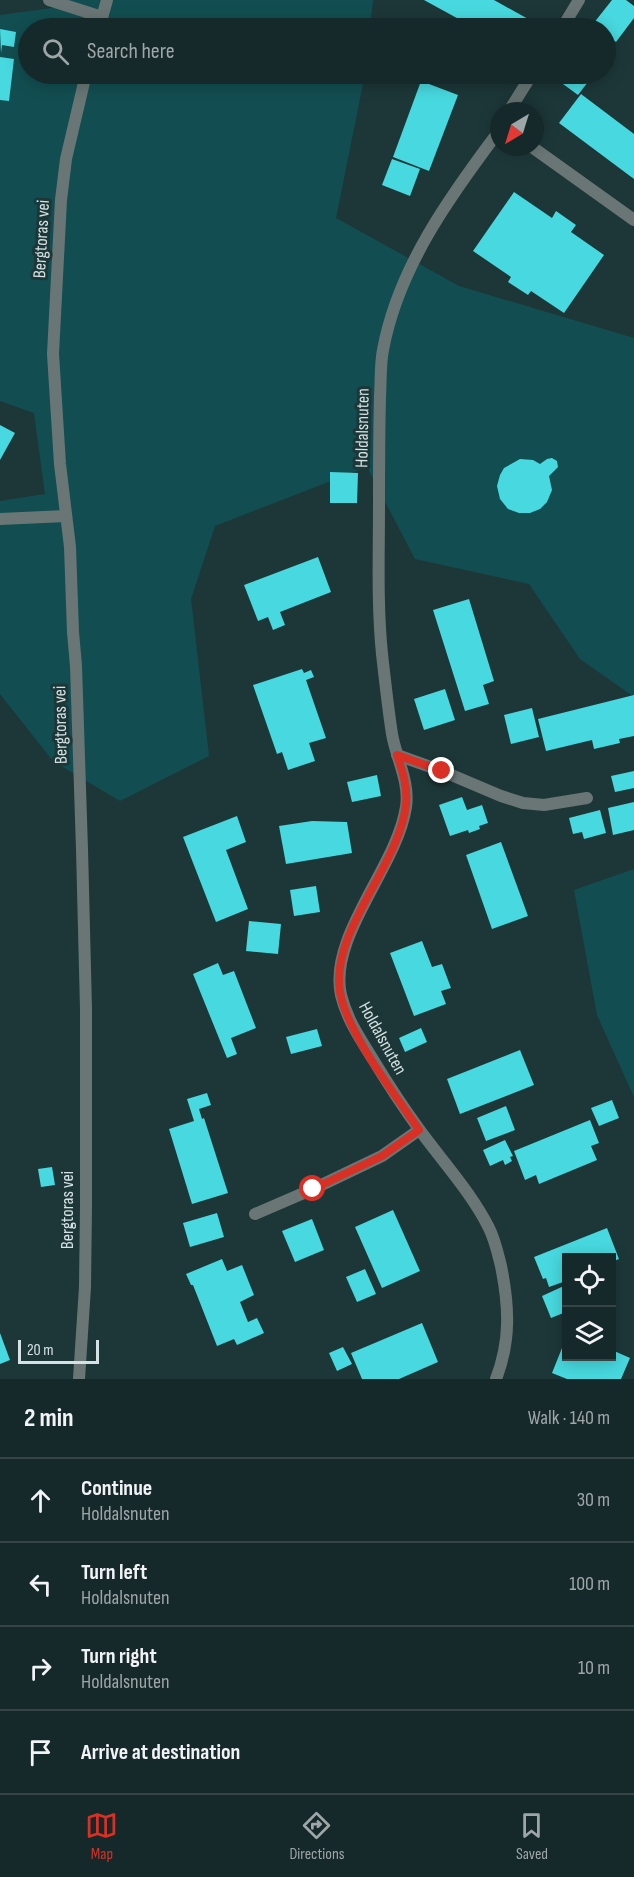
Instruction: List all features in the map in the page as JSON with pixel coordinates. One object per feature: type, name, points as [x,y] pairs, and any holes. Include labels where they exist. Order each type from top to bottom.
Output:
[{"type":"street","points":[[49,0],[89,18]]},
{"type":"street","points":[[102,18],[107,0]]},
{"type":"street","points":[[567,18],[579,0]]},
{"type":"street","name":"Bergtoras vei","points":[[79,1379],[85,1287],[86,1009],[76,666],[70,547],[60,464],[52,354],[61,200],[68,150],[84,84]]},
{"type":"street","points":[[515,102],[526,84]]},
{"type":"street","name":"Holdalsnuten","points":[[490,143],[457,186],[425,241],[403,284],[382,352],[378,582],[382,659],[392,738],[405,781],[407,802],[403,823],[386,863],[365,901],[342,955],[339,972],[340,991],[346,1013],[356,1032],[387,1084],[419,1130],[452,1171],[490,1229],[498,1251],[508,1299],[506,1345],[496,1379]]},
{"type":"street","points":[[544,156],[634,220]]},
{"type":"street","points":[[0,519],[66,516]]},
{"type":"street","points":[[397,755],[523,803],[544,805],[587,798]]},
{"type":"street","points":[[255,1214],[382,1156],[419,1130]]},
{"type":"shaded area","points":[[70,0],[373,0],[371,18],[18,18],[18,84],[363,84],[336,218],[459,286],[634,338],[634,697],[580,659],[529,584],[415,559],[367,467],[215,526],[191,599],[209,756],[120,801],[53,761],[0,694],[0,501],[45,494],[34,413],[0,401],[0,15],[67,6]]},
{"type":"shaded area","points":[[634,869],[634,1097],[597,1015],[574,890]]},
{"type":"building","points":[[424,0],[494,0],[526,18],[457,18]]},
{"type":"building","points":[[612,0],[626,0],[634,6],[634,18],[616,42],[616,18],[598,18]]},
{"type":"building","points":[[0,29],[16,32],[14,47],[2,45],[1,53]]},
{"type":"building","points":[[0,57],[14,59],[9,101],[0,100]]},
{"type":"building","points":[[420,84],[429,84],[458,95],[429,171],[393,157]]},
{"type":"building","points":[[563,84],[586,84],[578,95]]},
{"type":"building","points":[[581,94],[634,134],[634,179],[559,123]]},
{"type":"building","points":[[392,159],[420,169],[410,196],[382,185]]},
{"type":"building","points":[[514,192],[552,218],[556,211],[576,225],[571,232],[604,255],[564,313],[531,291],[528,295],[508,282],[511,277],[473,251]]},
{"type":"building","points":[[0,425],[15,433],[0,460]]},
{"type":"building","points":[[552,458],[557,461],[558,467],[549,476],[552,490],[547,502],[540,509],[530,513],[519,513],[508,509],[500,499],[497,486],[504,468],[520,459],[533,460],[540,464]]},
{"type":"building","points":[[330,472],[358,473],[357,503],[330,503]]},
{"type":"building","points":[[318,557],[331,592],[280,612],[285,625],[273,630],[268,617],[258,621],[244,585]]},
{"type":"building","points":[[469,599],[494,681],[483,685],[489,704],[465,711],[433,610]]},
{"type":"building","points":[[302,669],[304,673],[311,670],[314,677],[306,680],[326,738],[309,743],[315,761],[288,770],[282,752],[277,754],[253,685]]},
{"type":"building","points":[[445,689],[455,720],[424,730],[414,699]]},
{"type":"building","points":[[634,695],[634,736],[619,739],[620,743],[594,749],[592,740],[546,751],[538,719]]},
{"type":"building","points":[[532,708],[539,737],[511,744],[504,715]]},
{"type":"building","points":[[634,771],[634,788],[615,792],[611,776]]},
{"type":"building","points":[[377,775],[381,796],[352,802],[347,782]]},
{"type":"building","points":[[462,797],[467,810],[482,805],[488,823],[469,833],[468,830],[450,836],[439,805]]},
{"type":"building","points":[[634,802],[634,830],[613,835],[608,808]]},
{"type":"building","points":[[600,810],[606,833],[584,839],[582,832],[573,834],[569,818]]},
{"type":"building","points":[[237,816],[246,842],[226,850],[248,909],[216,922],[183,837]]},
{"type":"building","points":[[312,821],[347,822],[352,853],[286,864],[279,826]]},
{"type":"building","points":[[501,842],[528,916],[492,929],[466,855]]},
{"type":"building","points":[[316,886],[320,912],[294,916],[290,890]]},
{"type":"building","points":[[249,921],[281,924],[278,954],[246,951]]},
{"type":"building","points":[[422,941],[432,967],[442,964],[451,988],[441,991],[446,1004],[414,1016],[390,953]]},
{"type":"building","points":[[218,963],[223,975],[234,971],[256,1028],[231,1038],[237,1054],[227,1058],[193,974]]},
{"type":"building","points":[[421,1028],[427,1042],[405,1052],[399,1038]]},
{"type":"building","points":[[317,1029],[322,1046],[291,1054],[286,1037]]},
{"type":"building","points":[[520,1050],[534,1085],[460,1114],[447,1079]]},
{"type":"building","points":[[207,1093],[211,1105],[199,1109],[228,1193],[192,1204],[169,1129],[194,1121],[187,1099]]},
{"type":"building","points":[[612,1100],[619,1118],[599,1126],[591,1108]]},
{"type":"building","points":[[506,1106],[515,1130],[486,1141],[477,1118]]},
{"type":"building","points":[[590,1120],[599,1143],[591,1146],[597,1160],[539,1184],[536,1175],[525,1180],[514,1151]]},
{"type":"building","points":[[505,1140],[513,1156],[510,1157],[512,1161],[505,1165],[503,1160],[490,1166],[483,1150]]},
{"type":"building","points":[[52,1167],[55,1185],[41,1187],[38,1169]]},
{"type":"building","points":[[393,1210],[420,1271],[382,1288],[355,1227]]},
{"type":"building","points":[[217,1213],[224,1237],[190,1247],[183,1223]]},
{"type":"building","points":[[312,1219],[324,1250],[295,1262],[282,1231]]},
{"type":"building","points":[[607,1228],[619,1259],[616,1260],[616,1253],[562,1253],[562,1282],[549,1287],[534,1257]]},
{"type":"building","points":[[222,1259],[227,1271],[242,1265],[254,1295],[240,1302],[248,1322],[257,1318],[264,1333],[237,1345],[234,1339],[217,1346],[193,1285],[186,1274]]},
{"type":"building","points":[[365,1269],[376,1294],[357,1302],[346,1277]]},
{"type":"building","points":[[562,1287],[562,1314],[551,1318],[542,1296]]},
{"type":"building","points":[[422,1323],[438,1362],[399,1379],[362,1379],[351,1353]]},
{"type":"building","points":[[0,1333],[10,1360],[0,1364]]},
{"type":"building","points":[[343,1347],[352,1364],[337,1371],[329,1353]]},
{"type":"building","points":[[562,1348],[562,1361],[616,1361],[616,1352],[630,1358],[621,1379],[567,1379],[552,1373]]},
{"type":"route","points":[[313,1189],[382,1156],[419,1130],[387,1084],[346,1013],[340,991],[339,972],[342,955],[365,901],[386,863],[403,823],[407,802],[405,781],[397,755],[442,771]]}]
